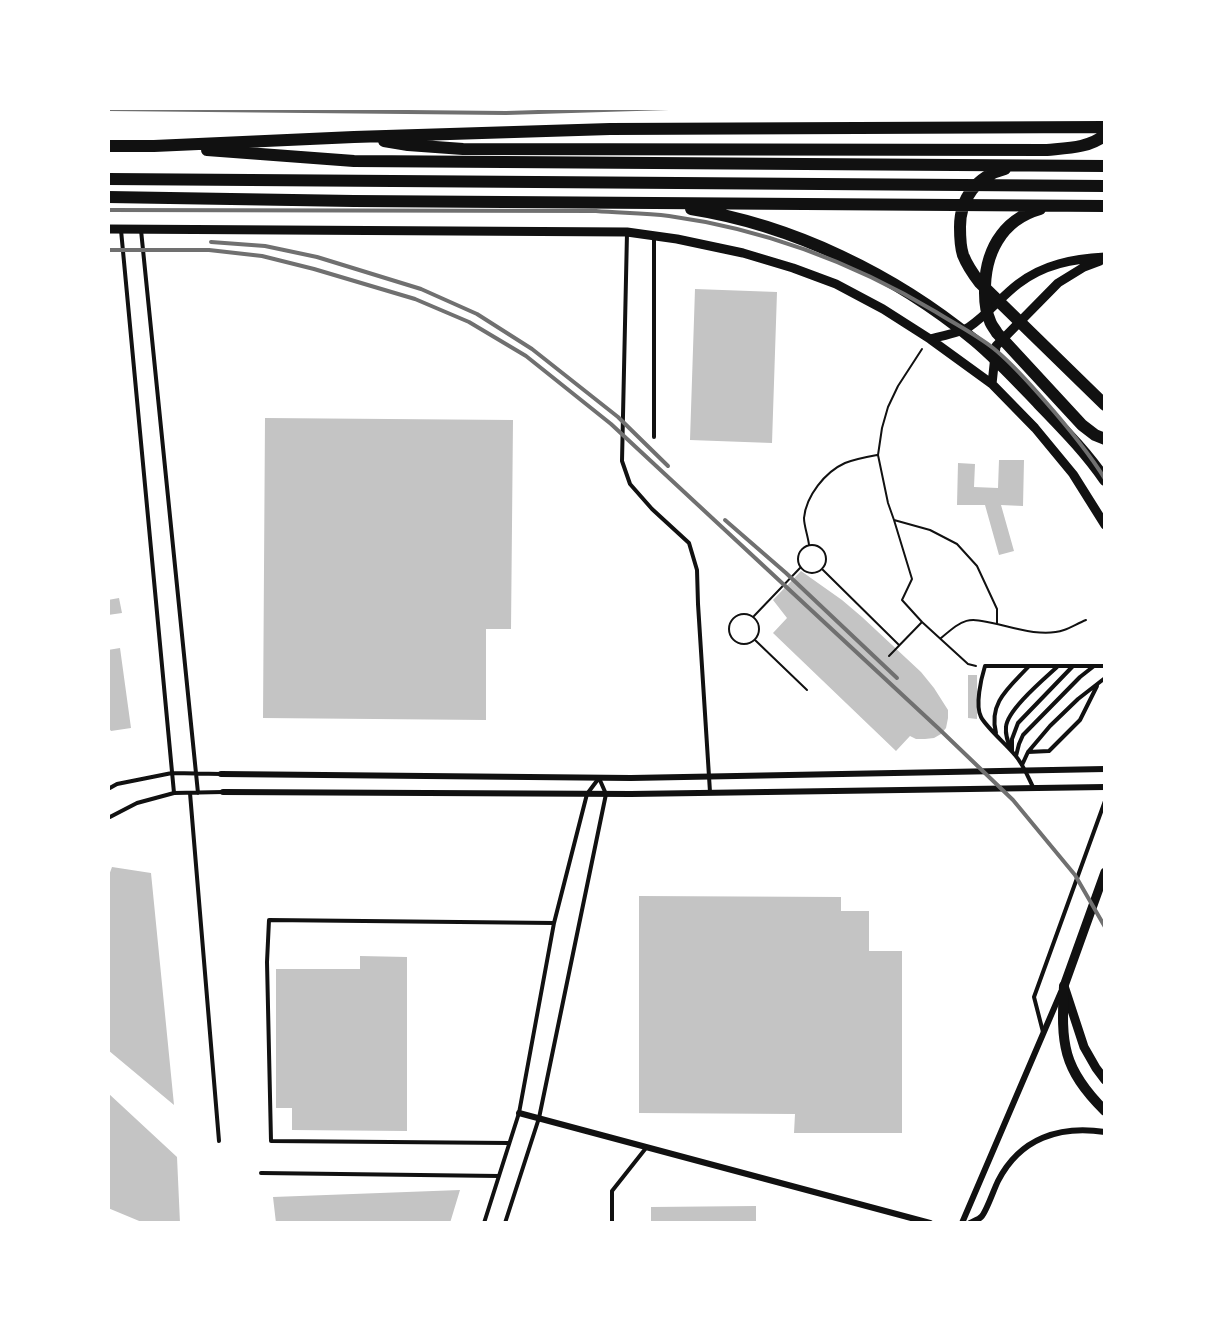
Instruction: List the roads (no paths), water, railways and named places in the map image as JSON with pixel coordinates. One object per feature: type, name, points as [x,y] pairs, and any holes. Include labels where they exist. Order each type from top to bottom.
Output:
[{"type":"highway","points":[[108,146],[610,129],[1105,127]]},
{"type":"highway","points":[[354,137],[408,145],[463,149],[1047,150],[1077,147],[1105,135]]},
{"type":"highway","points":[[154,146],[354,161],[1105,166]]},
{"type":"highway","points":[[1018,165],[997,171],[985,178],[967,195],[962,207],[960,222],[962,253],[980,283],[1105,405]]},
{"type":"highway","points":[[108,179],[1105,186]]},
{"type":"highway","points":[[108,197],[1105,206]]},
{"type":"highway","points":[[649,203],[711,212],[765,226],[826,249],[880,276],[932,307],[976,341],[1022,386],[1069,435],[1105,480]]},
{"type":"highway","points":[[1055,206],[1021,216],[998,239],[990,253],[986,268],[985,304],[989,321],[997,333],[1082,425],[1105,439]]},
{"type":"main road","points":[[1064,986],[1062,1023],[1067,1054],[1080,1082],[1105,1111]]},
{"type":"street","points":[[108,229],[627,232],[654,235],[743,253],[836,284],[883,309],[930,339],[992,384],[1035,428],[1073,474],[1105,525]]},
{"type":"street","points":[[930,339],[968,328],[1019,283],[1056,264],[1075,259],[1105,258]]},
{"type":"street","points":[[992,384],[996,346],[1058,283],[1084,267],[1105,258]]},
{"type":"street","points":[[221,774],[599,778],[1024,768],[1105,769]]},
{"type":"street","points":[[223,792],[606,794],[1105,787]]},
{"type":"street","points":[[962,1223],[1064,986],[1105,872]]},
{"type":"street","points":[[1064,986],[1084,1047],[1105,1080]]},
{"type":"street","points":[[519,1113],[930,1223]]},
{"type":"street","points":[[970,1223],[982,1216],[998,1180],[1008,1165],[1034,1142],[1048,1135],[1066,1131],[1105,1132]]},
{"type":"lane","points":[[121,229],[174,793]]},
{"type":"lane","points":[[141,229],[198,793]]},
{"type":"lane","points":[[627,232],[622,461],[630,483],[652,509],[688,543],[697,570],[710,793]]},
{"type":"lane","points":[[654,235],[654,437]]},
{"type":"lane","points":[[1034,788],[1016,756],[980,716],[980,679],[985,666],[1105,666]]},
{"type":"lane","points":[[996,734],[995,708],[1000,698],[1029,666]]},
{"type":"lane","points":[[1012,752],[1005,728],[1009,715],[1057,666]]},
{"type":"lane","points":[[1012,752],[1012,739],[1018,723],[1073,666]]},
{"type":"lane","points":[[1016,756],[1023,735],[1080,677],[1095,666]]},
{"type":"lane","points":[[1024,768],[1028,752],[1050,726],[1078,699],[1105,678]]},
{"type":"lane","points":[[1028,752],[1048,751],[1080,720],[1099,683]]},
{"type":"lane","points":[[108,789],[117,784],[172,773],[221,774]]},
{"type":"lane","points":[[484,1223],[519,1113],[554,923],[587,794],[599,778],[606,794],[539,1118],[505,1223]]},
{"type":"lane","points":[[108,818],[137,803],[174,793],[223,792]]},
{"type":"lane","points":[[190,793],[219,1142]]},
{"type":"lane","points":[[1044,1033],[1034,997],[1105,801]]},
{"type":"lane","points":[[509,1143],[271,1141],[268,920],[554,923]]},
{"type":"lane","points":[[612,1223],[612,1191],[646,1147]]},
{"type":"lane","points":[[261,1173],[499,1176]]},
{"type":"railway","points":[[108,109],[506,113],[669,108]]},
{"type":"railway","points":[[108,210],[596,211],[669,216],[774,239],[807,250],[873,278],[936,312],[993,348],[1032,386],[1076,438],[1105,479]]},
{"type":"railway","points":[[211,242],[265,246],[317,257],[421,289],[477,314],[532,349],[618,417],[668,466]]},
{"type":"railway","points":[[108,250],[209,250],[262,256],[314,269],[415,299],[469,322],[526,356],[611,424],[1013,800],[1075,875],[1105,927]]},
{"type":"railway","points":[[725,520],[786,573],[897,678]]}]
